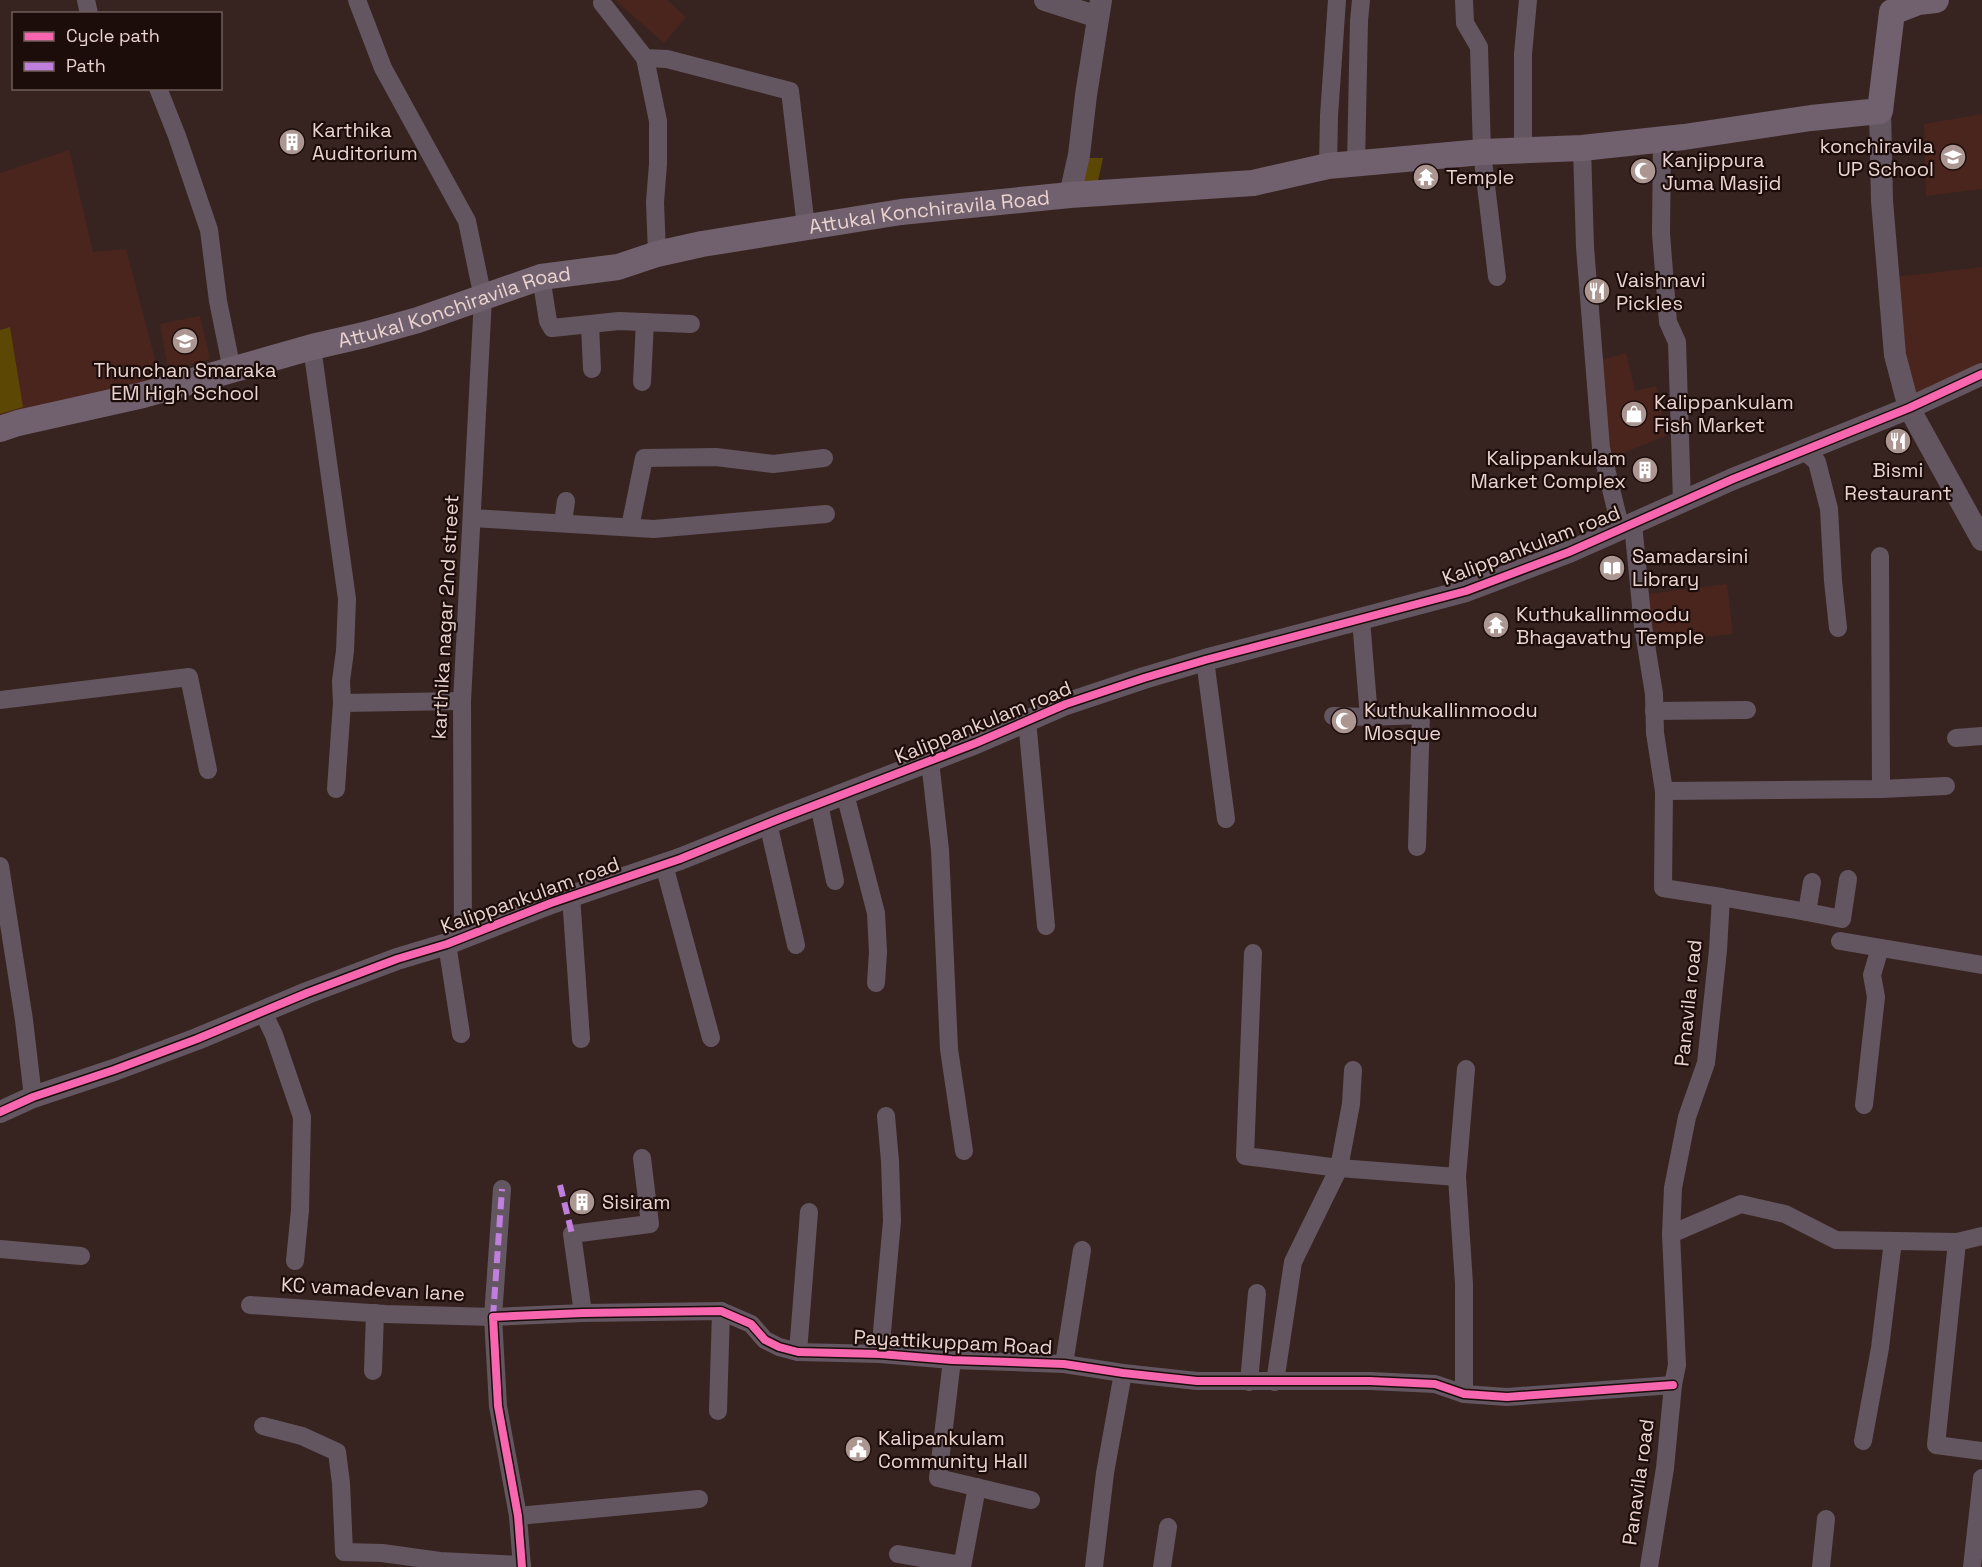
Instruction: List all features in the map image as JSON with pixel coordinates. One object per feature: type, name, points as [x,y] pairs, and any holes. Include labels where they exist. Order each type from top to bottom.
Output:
[{"type":"main road","points":[[1880,111],[1892,12],[1921,1]]},
{"type":"main road","name":"Attukal Konchiravila Road","points":[[0,429],[143,395],[312,347],[375,332],[541,277],[618,267],[657,254],[702,244],[806,226],[901,212],[1070,195],[1254,183],[1328,166],[1482,152],[1582,148],[1662,140],[1811,118],[1880,111]]},
{"type":"street","name":"karthika nagar 2nd street","points":[[357,0],[383,68],[466,221],[483,298],[462,701],[455,941],[460,1034]]},
{"type":"street","points":[[1045,0],[1100,8],[1079,155],[1070,195]]},
{"type":"street","points":[[1328,166],[1337,0]]},
{"type":"street","points":[[1356,164],[1361,0]]},
{"type":"street","points":[[1464,0],[1465,22],[1479,47],[1482,152],[1497,277]]},
{"type":"street","points":[[1523,151],[1523,54],[1528,0]]},
{"type":"street","points":[[602,3],[645,58],[658,121],[655,202],[657,254]]},
{"type":"street","points":[[645,58],[667,59],[790,91],[806,226]]},
{"type":"street","points":[[159,90],[209,230],[218,301],[232,370]]},
{"type":"street","points":[[1880,111],[1882,201],[1894,355],[1909,408],[1982,540]]},
{"type":"street","points":[[1662,140],[1661,234],[1668,322],[1677,342],[1682,502]]},
{"type":"street","points":[[1582,148],[1585,247],[1601,448],[1627,527],[1654,694],[1655,733],[1664,791],[1663,888],[1842,919],[1848,879]]},
{"type":"street","points":[[541,277],[548,321],[552,328],[619,321],[691,324]]},
{"type":"street","points":[[642,382],[645,322]]},
{"type":"street","points":[[590,325],[592,369]]},
{"type":"street","points":[[312,347],[347,598],[345,651],[340,681],[342,704],[336,789]]},
{"type":"street","name":"Kalippankulam road","points":[[0,1112],[33,1097],[114,1070],[397,959],[455,941],[664,865],[930,761],[1027,720],[1144,678],[1466,591],[1569,552],[1733,479],[1909,408],[1982,374]]},
{"type":"street","points":[[1805,450],[1817,462],[1829,509],[1838,628]]},
{"type":"street","points":[[630,527],[644,458],[717,457],[773,464],[824,458]]},
{"type":"street","points":[[562,523],[566,501]]},
{"type":"street","points":[[472,518],[654,529],[826,514]]},
{"type":"street","points":[[1880,556],[1881,789]]},
{"type":"street","points":[[1361,620],[1369,717]]},
{"type":"street","points":[[1205,660],[1226,819]]},
{"type":"street","points":[[0,700],[189,677],[208,770]]},
{"type":"street","points":[[342,704],[462,701]]},
{"type":"street","points":[[1654,711],[1747,710]]},
{"type":"street","points":[[1333,716],[1421,715],[1418,847]]},
{"type":"street","points":[[1027,720],[1046,926]]},
{"type":"street","points":[[1956,738],[1982,736]]},
{"type":"street","points":[[930,761],[940,850],[949,1049],[964,1152]]},
{"type":"street","points":[[1664,791],[1881,789],[1946,786]]},
{"type":"street","points":[[845,794],[876,913],[878,952],[876,983]]},
{"type":"street","points":[[819,804],[835,880]]},
{"type":"street","points":[[768,823],[796,945]]},
{"type":"street","points":[[664,865],[711,1038]]},
{"type":"street","points":[[0,866],[24,1020],[33,1097]]},
{"type":"street","points":[[1808,912],[1812,882]]},
{"type":"street","points":[[571,897],[581,1039]]},
{"type":"street","name":"Panavila road","points":[[1649,1567],[1665,1468],[1672,1385],[1677,1365],[1671,1234],[1673,1188],[1687,1117],[1706,1063],[1718,950],[1720,897]]},
{"type":"street","points":[[1840,941],[1982,965]]},
{"type":"street","points":[[1864,1105],[1876,997],[1872,975],[1881,948]]},
{"type":"street","points":[[1253,953],[1245,1156],[1339,1168],[1457,1177]]},
{"type":"street","points":[[263,1012],[274,1035],[302,1117],[300,1210],[295,1261]]},
{"type":"street","points":[[1464,1394],[1464,1284],[1457,1177],[1466,1069]]},
{"type":"street","points":[[1275,1382],[1293,1262],[1339,1168],[1350,1104],[1353,1070]]},
{"type":"street","points":[[880,1354],[892,1221],[886,1116]]},
{"type":"street","points":[[582,1313],[572,1234],[650,1224],[642,1158]]},
{"type":"street","points":[[263,1426],[302,1436],[337,1452],[341,1483],[344,1552],[382,1553],[440,1561],[522,1566],[518,1516],[498,1406],[493,1317],[502,1190]]},
{"type":"street","points":[[1671,1234],[1741,1204],[1785,1214],[1836,1240],[1957,1242],[1982,1236]]},
{"type":"street","points":[[798,1352],[809,1212]]},
{"type":"street","points":[[1863,1441],[1880,1348],[1893,1242]]},
{"type":"street","points":[[1957,1242],[1936,1445],[1982,1451]]},
{"type":"street","points":[[0,1249],[81,1256]]},
{"type":"street","points":[[1064,1364],[1082,1250]]},
{"type":"street","points":[[1249,1382],[1257,1293]]},
{"type":"street","name":"KC vamadevan lane","points":[[250,1305],[375,1313],[493,1317]]},
{"type":"street","points":[[718,1411],[722,1311]]},
{"type":"street","name":"Payattikuppam Road","points":[[493,1317],[722,1311],[751,1324],[765,1340],[798,1352],[1064,1364],[1197,1382],[1370,1381],[1436,1384],[1464,1394],[1507,1396],[1672,1385]]},
{"type":"street","points":[[373,1371],[375,1313]]},
{"type":"street","points":[[952,1360],[939,1478],[1031,1500]]},
{"type":"street","points":[[1094,1567],[1105,1473],[1123,1373]]},
{"type":"street","points":[[1972,1567],[1982,1478]]},
{"type":"street","points":[[898,1554],[962,1566],[976,1487]]},
{"type":"street","points":[[518,1516],[699,1498]]},
{"type":"street","points":[[1821,1567],[1827,1519]]},
{"type":"street","points":[[1162,1567],[1168,1527]]},
{"type":"shaded area","points":[[615,0],[667,0],[686,17],[664,43]]},
{"type":"shaded area","name":"konchiravila UP School","points":[[1982,114],[1982,189],[1926,196],[1924,124]]},
{"type":"shaded area","points":[[69,150],[93,252],[126,249],[161,382],[0,431],[0,173]]},
{"type":"shaded area","points":[[1086,158],[1103,158],[1098,181],[1082,185]]},
{"type":"shaded area","points":[[1982,267],[1982,372],[1912,399],[1895,277]]},
{"type":"shaded area","name":"Thunchan Smaraka EM High School","points":[[200,316],[210,359],[168,370],[160,324]]},
{"type":"shaded area","points":[[10,327],[23,407],[0,414],[0,330]]},
{"type":"shaded area","name":"Kalippankulam Fish Market","points":[[1626,353],[1635,391],[1656,386],[1666,436],[1610,458],[1601,360]]},
{"type":"shaded area","points":[[1727,584],[1733,634],[1650,643],[1646,594]]},
{"type":"marked path","points":[[560,1185],[572,1234]]},
{"type":"marked path","points":[[493,1317],[502,1189]]},
{"type":"cycle path","points":[[0,1112],[33,1097],[197,1039],[307,993],[397,959],[447,944],[551,903],[680,859],[976,743],[1066,704],[1205,660],[1466,591],[1569,552],[1733,479],[1909,408],[1982,374]]},
{"type":"cycle path","points":[[522,1567],[518,1516],[498,1406],[493,1317],[721,1311],[751,1324],[765,1340],[798,1352],[1064,1364],[1197,1381],[1370,1381],[1435,1384],[1464,1394],[1507,1397],[1673,1385]]},
{"type":"place","name":"Karthika Auditorium","points":[[292,142]]},
{"type":"place","name":"konchiravila UP School","points":[[1953,157]]},
{"type":"place","name":"Kanjippura Juma Masjid","points":[[1643,171]]},
{"type":"place","name":"Temple","points":[[1426,177]]},
{"type":"place","name":"Vaishnavi Pickles","points":[[1597,291]]},
{"type":"place","name":"Thunchan Smaraka EM High School","points":[[185,341]]},
{"type":"place","name":"Kalippankulam Fish Market","points":[[1634,414]]},
{"type":"place","name":"Bismi Restaurant","points":[[1898,441]]},
{"type":"place","name":"Kalippankulam Market Complex","points":[[1645,470]]},
{"type":"place","name":"Samadarsini Library","points":[[1612,568]]},
{"type":"place","name":"Kuthukallinmoodu Bhagavathy Temple","points":[[1496,625]]},
{"type":"place","name":"Kuthukallinmoodu Mosque","points":[[1344,721]]},
{"type":"place","name":"Sisiram","points":[[582,1202]]},
{"type":"place","name":"Kalipankulam Community Hall","points":[[858,1449]]}]
